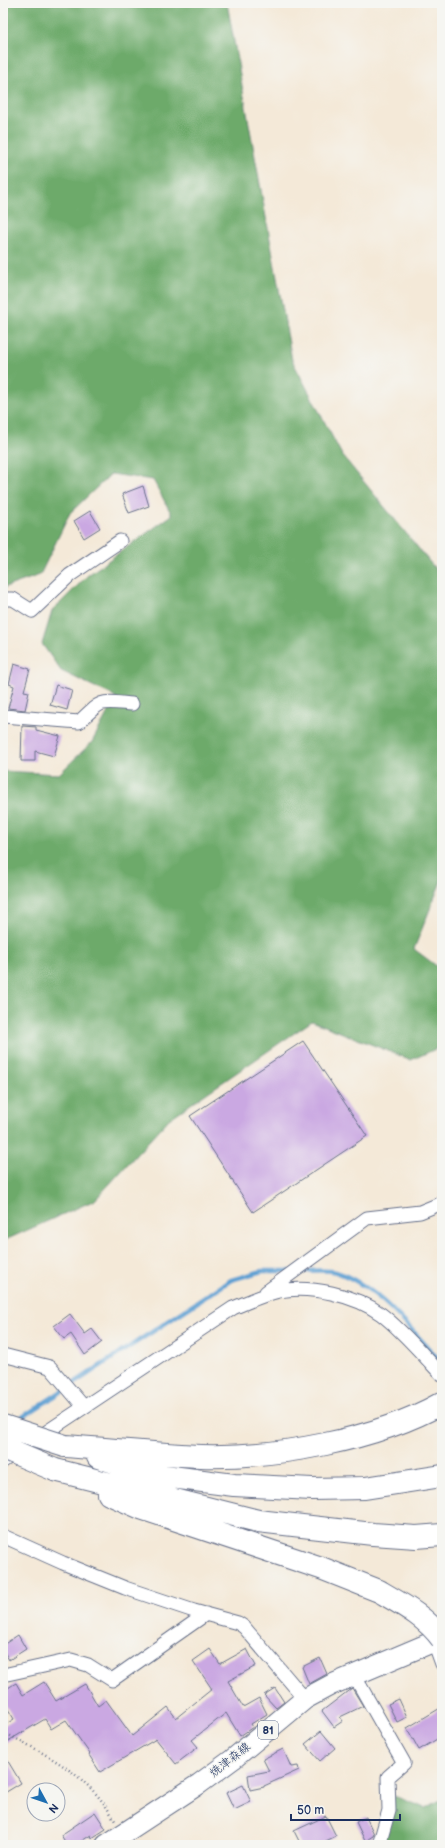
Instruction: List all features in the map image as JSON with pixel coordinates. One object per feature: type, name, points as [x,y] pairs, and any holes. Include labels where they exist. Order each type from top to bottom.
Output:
[{"type":"highway","points":[[65,1446],[201,1456],[233,1456],[312,1446],[375,1431],[418,1416],[442,1403]]},
{"type":"highway","points":[[3,1426],[156,1475],[169,1477],[241,1485],[312,1488],[365,1488],[442,1476]]},
{"type":"highway","points":[[3,1448],[141,1508],[322,1568],[379,1591],[413,1611],[435,1630],[439,1640]]},
{"type":"highway","points":[[55,1470],[258,1521],[373,1534],[416,1537],[442,1535]]},
{"type":"main road","name":"焼津森線","points":[[114,1840],[199,1784],[233,1759],[304,1699],[331,1684],[439,1640]]},
{"type":"street","points":[[3,599],[13,599],[32,611],[70,575],[120,541]]},
{"type":"street","points":[[3,716],[79,722],[99,703],[104,701],[132,704]]},
{"type":"street","points":[[259,1297],[367,1218],[420,1212],[442,1203]]},
{"type":"street","points":[[3,1461],[233,1308],[259,1297],[280,1291],[316,1290],[337,1294],[381,1314],[442,1374]]},
{"type":"street","points":[[3,1355],[50,1367],[84,1407]]},
{"type":"street","points":[[3,1536],[63,1563],[125,1588],[238,1623],[244,1627],[304,1699]]},
{"type":"street","points":[[3,1675],[71,1660],[88,1665],[112,1680],[206,1614]]},
{"type":"street","points":[[439,1640],[442,1664]]},
{"type":"street","points":[[354,1675],[404,1763],[388,1777],[389,1810],[379,1845]]},
{"type":"path","points":[[3,1732],[49,1755],[72,1770],[93,1791],[111,1814],[114,1840]]},
{"type":"green space","points":[[3,3],[227,3],[292,360],[342,455],[442,577],[442,879],[414,949],[442,970],[442,1044],[440,1047],[411,1060],[312,1021],[169,1119],[95,1200],[3,1241],[3,771],[59,774],[92,742],[116,697],[61,671],[42,644],[52,611],[88,575],[172,515],[153,480],[111,474],[70,513],[40,575],[3,588]]},
{"type":"green space","points":[[394,1796],[426,1808],[442,1799],[442,1845],[380,1845]]},
{"type":"building","points":[[143,486],[149,506],[129,513],[122,494]]},
{"type":"building","points":[[90,511],[100,528],[84,538],[74,521]]},
{"type":"building","points":[[14,664],[30,669],[24,691],[29,692],[25,710],[8,708],[14,686],[9,684]]},
{"type":"building","points":[[56,685],[72,690],[67,710],[50,705]]},
{"type":"building","points":[[22,726],[36,727],[36,730],[60,736],[54,756],[35,751],[35,761],[21,761]]},
{"type":"building","points":[[303,1041],[367,1136],[253,1212],[190,1116]]},
{"type":"building","points":[[70,1314],[85,1334],[92,1329],[102,1342],[85,1355],[71,1334],[64,1339],[54,1326]]},
{"type":"building","points":[[18,1635],[26,1649],[9,1660],[3,1650],[3,1645]]},
{"type":"building","points":[[210,1649],[220,1664],[247,1649],[256,1666],[228,1681],[243,1707],[259,1698],[267,1714],[251,1724],[253,1727],[240,1736],[226,1713],[192,1740],[198,1747],[176,1764],[156,1739],[100,1772],[89,1755],[90,1754],[66,1720],[51,1729],[45,1719],[3,1744],[3,1726],[14,1719],[3,1701],[3,1691],[16,1683],[23,1695],[44,1682],[56,1701],[85,1684],[98,1706],[106,1700],[132,1736],[168,1707],[176,1718],[212,1689],[193,1661]]},
{"type":"building","points":[[320,1658],[327,1674],[309,1684],[302,1667]]},
{"type":"building","points":[[275,1688],[284,1702],[276,1708],[264,1695]]},
{"type":"building","points":[[352,1688],[363,1706],[340,1717],[343,1721],[334,1727],[322,1711]]},
{"type":"building","points":[[399,1699],[407,1717],[397,1722],[388,1704]]},
{"type":"building","points":[[442,1707],[442,1736],[419,1750],[407,1728]]},
{"type":"building","points":[[321,1731],[335,1748],[320,1761],[305,1744]]},
{"type":"building","points":[[283,1749],[291,1767],[298,1766],[299,1770],[264,1787],[250,1790],[248,1775],[269,1771],[263,1759]]},
{"type":"building","points":[[3,1753],[21,1783],[3,1794]]},
{"type":"building","points":[[243,1785],[251,1802],[234,1810],[226,1793]]},
{"type":"building","points":[[95,1812],[106,1829],[92,1838],[91,1835],[75,1845],[67,1845],[61,1835]]},
{"type":"building","points":[[326,1816],[336,1836],[318,1845],[301,1845],[294,1831]]},
{"type":"building","points":[[366,1817],[374,1834],[365,1841],[356,1822]]},
{"type":"waterway","points":[[15,1422],[231,1280],[262,1271],[288,1271]]},
{"type":"waterway","points":[[300,1271],[332,1271],[351,1278],[366,1287],[394,1311],[442,1363]]}]
